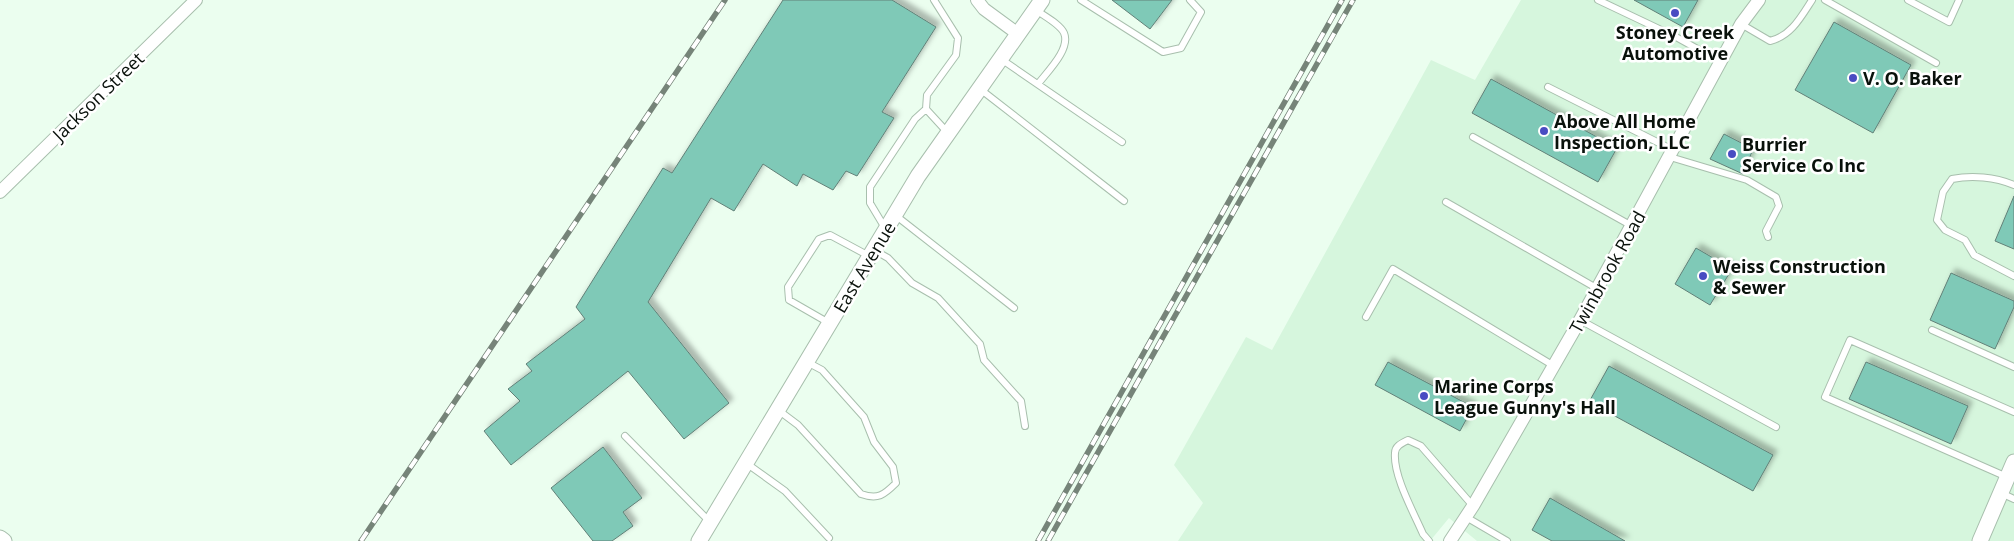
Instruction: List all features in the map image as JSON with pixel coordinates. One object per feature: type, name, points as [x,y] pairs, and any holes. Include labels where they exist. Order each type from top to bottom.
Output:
[{"type":"street","name":"Jackson Street","points":[[0,192],[196,0]]},
{"type":"street","points":[[977,0],[984,9],[1018,34]]},
{"type":"street","name":"Twinbrook Road","points":[[1450,541],[1473,506],[1598,289],[1741,24],[1756,1]]},
{"type":"street","name":"East Avenue","points":[[699,541],[918,176],[1038,5]]},
{"type":"street","points":[[1980,541],[2007,496],[2007,477],[2014,462]]},
{"type":"street","points":[[0,538],[4,541]]},
{"type":"lane","points":[[887,230],[870,203],[870,187],[915,119],[926,109],[928,95],[956,55],[958,38],[934,0]]},
{"type":"lane","points":[[1081,0],[1163,52],[1180,48],[1201,12],[1190,0]]},
{"type":"lane","points":[[1598,0],[1676,37],[1721,62]]},
{"type":"lane","points":[[1741,24],[1770,40],[1776,39],[1796,26],[1812,0]]},
{"type":"lane","points":[[1825,0],[1936,63]]},
{"type":"lane","points":[[1908,0],[1916,2],[1949,22],[1959,0]]},
{"type":"lane","points":[[1038,5],[1064,32],[1065,40],[1064,48],[1038,84]]},
{"type":"lane","points":[[1001,59],[1122,142]]},
{"type":"lane","points":[[1548,87],[1671,153],[1747,180],[1776,197],[1779,206],[1766,231],[1768,237]]},
{"type":"lane","points":[[980,89],[1124,201]]},
{"type":"lane","points":[[926,109],[948,134]]},
{"type":"lane","points":[[1473,137],[1632,226]]},
{"type":"lane","points":[[2014,185],[2004,181],[1968,176],[1952,179],[1943,192],[1937,220],[1945,230],[1965,240],[1974,255],[2014,276]]},
{"type":"lane","points":[[1446,202],[1598,289]]},
{"type":"lane","points":[[895,215],[1014,308]]},
{"type":"lane","points":[[830,324],[789,300],[788,287],[819,239],[830,235],[888,258],[912,283],[938,298],[980,344],[984,360],[1021,401],[1025,426]]},
{"type":"lane","points":[[1366,317],[1393,269],[1554,366]]},
{"type":"lane","points":[[1580,320],[1776,427]]},
{"type":"lane","points":[[1932,330],[2014,367]]},
{"type":"lane","points":[[2007,477],[1825,397],[1850,340],[2014,412]]},
{"type":"lane","points":[[778,410],[798,425],[861,494],[872,498],[882,496],[896,483],[893,467],[874,442],[864,417],[822,370],[807,362]]},
{"type":"lane","points":[[625,436],[710,522]]},
{"type":"lane","points":[[1429,541],[1423,534],[1398,475],[1394,452],[1399,444],[1408,440],[1421,446],[1473,506]]},
{"type":"lane","points":[[746,463],[785,491],[829,538]]},
{"type":"lane","points":[[1466,517],[1507,541]]},
{"type":"shaded area","points":[[1521,0],[2014,0],[2014,541],[1477,541],[1449,518],[1430,541],[1178,541],[1203,503],[1174,465],[1246,337],[1272,350],[1431,60],[1475,80]]},
{"type":"building","points":[[783,0],[892,0],[936,27],[882,112],[894,118],[857,176],[846,171],[833,190],[803,174],[797,186],[763,164],[734,211],[711,198],[648,302],[729,403],[684,439],[628,371],[511,465],[484,431],[520,401],[508,389],[532,371],[526,364],[585,319],[576,307],[663,168],[672,173]]},
{"type":"building","points":[[1112,0],[1172,0],[1150,29]]},
{"type":"building","name":"Stoney Creek Automotive","points":[[1634,0],[1698,0],[1683,27]]},
{"type":"building","name":"V. O. Baker","points":[[1834,22],[1911,65],[1873,133],[1795,90]]},
{"type":"building","name":"Above All Home Inspection, LLC","points":[[1491,79],[1617,148],[1598,182],[1472,113]]},
{"type":"building","name":"Burrier Service Co Inc","points":[[1724,134],[1753,149],[1743,174],[1710,159]]},
{"type":"building","points":[[2014,196],[2014,249],[1995,241]]},
{"type":"building","name":"Weiss Construction & Sewer","points":[[1696,248],[1732,269],[1710,305],[1675,284]]},
{"type":"building","points":[[1951,273],[2014,301],[2014,307],[1995,349],[1930,320]]},
{"type":"building","name":"Marine Corps League Gunny's Hall","points":[[1388,362],[1473,407],[1460,431],[1375,385]]},
{"type":"building","points":[[1866,362],[1968,406],[1951,444],[1849,399]]},
{"type":"building","points":[[1609,366],[1773,455],[1753,491],[1589,402]]},
{"type":"building","points":[[603,447],[642,498],[623,512],[633,526],[612,541],[593,541],[551,488]]},
{"type":"building","points":[[1550,498],[1625,541],[1552,541],[1532,530]]},
{"type":"railway","points":[[361,541],[725,0]]},
{"type":"railway","points":[[1038,541],[1342,0]]},
{"type":"railway","points":[[1048,541],[1353,0]]},
{"type":"place","name":"Stoney Creek Automotive","points":[[1675,13]]},
{"type":"place","name":"V. O. Baker","points":[[1853,78]]},
{"type":"place","name":"Above All Home Inspection, LLC","points":[[1544,131]]},
{"type":"place","name":"Burrier Service Co Inc","points":[[1732,154]]},
{"type":"place","name":"Weiss Construction & Sewer","points":[[1703,276]]},
{"type":"place","name":"Marine Corps League Gunny's Hall","points":[[1424,396]]}]
